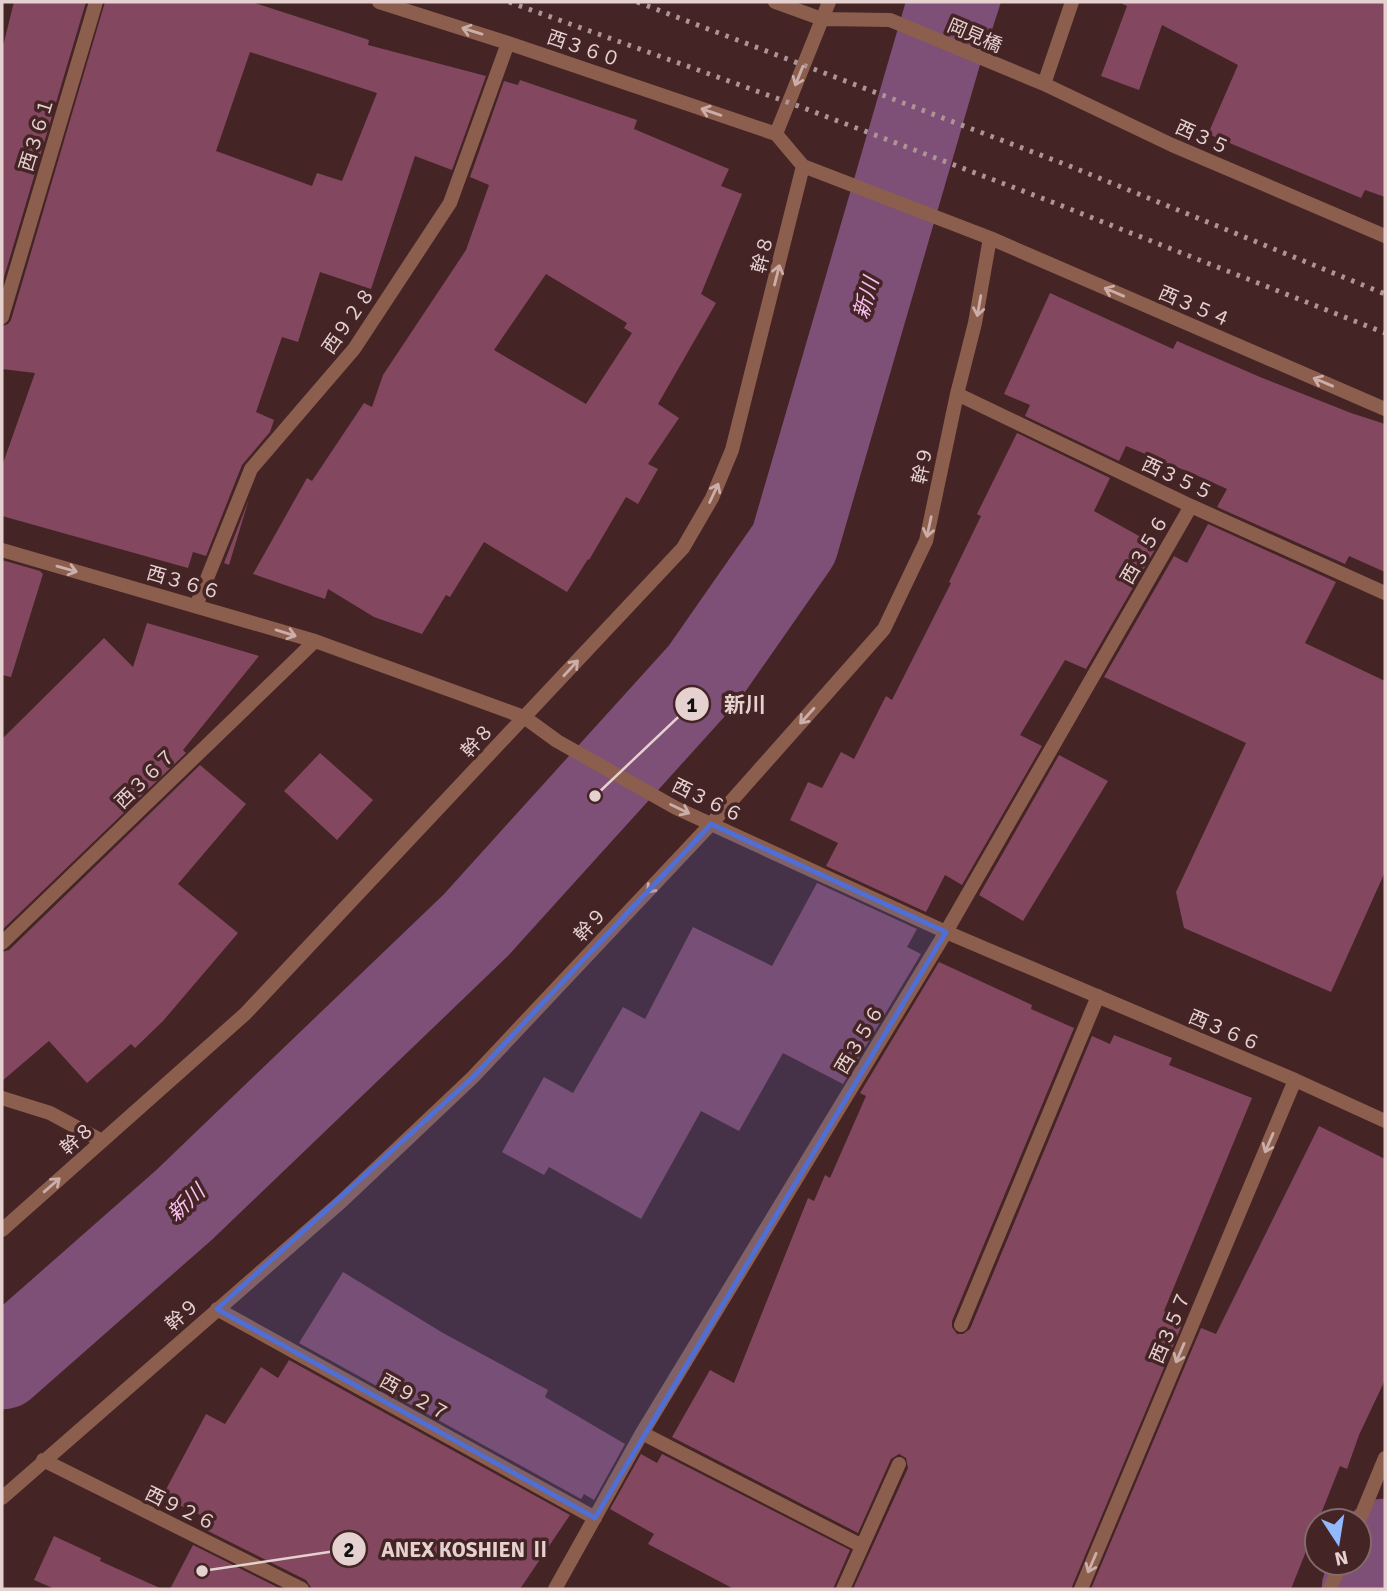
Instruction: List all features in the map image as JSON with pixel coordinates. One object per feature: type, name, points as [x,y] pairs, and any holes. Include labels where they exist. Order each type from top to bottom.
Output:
[{"type":"street","name":"西３６１","points":[[2,317],[96,2]]},
{"type":"street","name":"西３６０","points":[[379,2],[776,134]]},
{"type":"street","points":[[775,2],[822,19]]},
{"type":"street","points":[[803,166],[776,134],[829,2]]},
{"type":"street","points":[[1044,84],[1072,2]]},
{"type":"street","name":"岡見橋","points":[[822,19],[890,20],[1006,68]]},
{"type":"street","name":"西９２８","points":[[197,606],[251,469],[354,349],[450,203],[508,43]]},
{"type":"street","name":"西３５","points":[[1006,68],[1172,145],[1385,236]]},
{"type":"street","name":"西３５４","points":[[803,166],[990,238],[1385,409]]},
{"type":"street","name":"幹８","points":[[2,1230],[245,1014],[683,548],[712,498],[732,450],[803,166]]},
{"type":"street","name":"幹９","points":[[2,1498],[342,1201],[473,1077],[711,824],[884,629],[926,541],[975,323],[990,238]]},
{"type":"street","name":"西３５５","points":[[957,394],[1191,506],[1385,593]]},
{"type":"street","name":"西３５６","points":[[555,1589],[642,1433],[946,932],[1191,506]]},
{"type":"street","name":"西３６６","points":[[2,550],[315,641],[524,718],[557,741],[676,808],[946,932],[1385,1121]]},
{"type":"street","name":"西３６７","points":[[2,943],[315,641]]},
{"type":"street","points":[[961,1325],[1098,996]]},
{"type":"street","name":"西３５７","points":[[1081,1589],[1295,1080]]},
{"type":"street","points":[[2,1098],[50,1113],[103,1141]]},
{"type":"street","name":"西９２７","points":[[217,1309],[594,1518]]},
{"type":"street","points":[[642,1433],[862,1546]]},
{"type":"street","points":[[1365,1507],[1385,1458]]},
{"type":"street","name":"西９２６","points":[[43,1461],[302,1589]]},
{"type":"street","points":[[843,1589],[899,1464]]},
{"type":"highlighted area","points":[[711,824],[946,932],[595,1518],[217,1309],[473,1077]]},
{"type":"shaded area","points":[[928,2],[1001,2],[990,36],[927,10]]},
{"type":"building","points":[[14,2],[86,2],[2,284],[2,50]]},
{"type":"building","points":[[105,2],[252,2],[369,40],[368,45],[486,76],[452,170],[415,156],[371,289],[320,272],[298,342],[282,337],[256,412],[274,420],[270,432],[242,465],[206,556],[193,552],[188,568],[2,516],[2,466],[35,373],[2,369],[2,326],[11,320]],"holes":[[[250,52],[377,93],[342,181],[317,173],[312,186],[216,151]]]},
{"type":"building","points":[[1119,2],[1385,2],[1385,197],[1365,190],[1361,198],[1208,134],[1238,65],[1162,25],[1139,90],[1101,76],[1127,6]]},
{"type":"building","points":[[520,80],[637,120],[634,129],[729,169],[721,186],[742,194],[701,294],[716,303],[658,404],[679,418],[648,464],[658,469],[638,504],[626,497],[567,592],[484,542],[450,597],[446,595],[422,634],[374,617],[328,589],[325,599],[253,574],[307,478],[312,481],[364,403],[372,407],[383,375],[466,250],[489,185],[470,177],[504,81],[518,85]],"holes":[[[546,274],[627,323],[624,328],[632,333],[586,404],[494,350]]]},
{"type":"building","points":[[1050,293],[1173,349],[1177,341],[1260,377],[1385,424],[1385,572],[1349,556],[1345,564],[1217,507],[1227,489],[1196,475],[1126,446],[1119,461],[1025,416],[1030,405],[1004,394]]},
{"type":"building","points":[[1017,433],[1110,478],[1094,511],[1157,546],[1086,669],[1065,660],[1020,735],[1042,746],[962,885],[945,875],[926,912],[826,866],[838,843],[790,820],[808,782],[822,788],[841,752],[854,759],[886,696],[892,700],[951,583],[949,582],[981,516],[977,514]]},
{"type":"building","points":[[249,499],[229,565],[224,563]]},
{"type":"building","points":[[1208,524],[1336,582],[1305,643],[1385,681],[1385,872],[1331,992],[1184,928],[1176,892],[1246,743],[1104,677],[1174,556],[1187,563]]},
{"type":"building","points":[[2,560],[43,574],[11,677],[2,675]]},
{"type":"building","points":[[147,623],[259,656],[183,750],[186,753],[2,930],[2,739],[104,638],[133,667]]},
{"type":"building","points":[[320,753],[373,800],[337,840],[284,791]]},
{"type":"building","points":[[1059,755],[1108,781],[1023,921],[979,895]]},
{"type":"building","points":[[200,765],[246,804],[178,884],[238,933],[163,1021],[135,1048],[131,1044],[87,1083],[49,1041],[2,1081],[2,952],[9,950]]},
{"type":"building","points":[[817,883],[917,929],[907,947],[921,954],[843,1084],[783,1053],[739,1131],[701,1111],[641,1219],[549,1167],[544,1175],[502,1152],[544,1077],[573,1093],[623,1007],[645,1019],[693,927],[772,966]]},
{"type":"building","points":[[939,962],[1032,1005],[1031,1009],[1074,1028],[952,1321],[952,1327],[957,1334],[963,1334],[970,1329],[1092,1036],[1110,1044],[1114,1035],[1172,1058],[1169,1065],[1252,1098],[1164,1311],[1184,1320],[1071,1589],[853,1589],[908,1468],[906,1458],[899,1454],[891,1459],[858,1533],[672,1437],[710,1370],[734,1383],[808,1198],[814,1201],[825,1175],[830,1178],[866,1096],[860,1093]]},
{"type":"building","points":[[1319,1126],[1385,1159],[1385,1380],[1359,1435],[1347,1469],[1340,1466],[1324,1507],[1303,1507],[1303,1559],[1291,1589],[1091,1589],[1201,1328],[1216,1334]]},
{"type":"building","points":[[343,1272],[443,1333],[548,1390],[545,1397],[625,1444],[594,1500],[584,1494],[581,1499],[299,1343]]},
{"type":"building","points":[[289,1360],[570,1515],[520,1589],[312,1589],[306,1580],[202,1528],[207,1518],[162,1497],[206,1414],[225,1424],[261,1367],[278,1378]]},
{"type":"building","points":[[641,1454],[657,1463],[662,1454],[850,1550],[833,1589],[734,1589],[648,1544],[654,1534],[610,1509]]},
{"type":"building","points":[[54,1536],[101,1558],[100,1561],[162,1589],[55,1589],[34,1580]]},
{"type":"building","points":[[193,1545],[281,1589],[170,1589]]},
{"type":"waterway","name":"新川","points":[[2,1365],[184,1205],[476,925],[704,673],[794,544],[952,2]]},
{"type":"waterway","points":[[1366,1589],[1385,1543]]},
{"type":"railway","points":[[509,2],[801,107],[1385,333]]},
{"type":"railway","points":[[637,2],[1067,165],[1385,294]]},
{"type":"place","name":"新川","points":[[595,796]]},
{"type":"place","name":"ANEX KOSHIEN Ⅱ","points":[[202,1571]]}]
